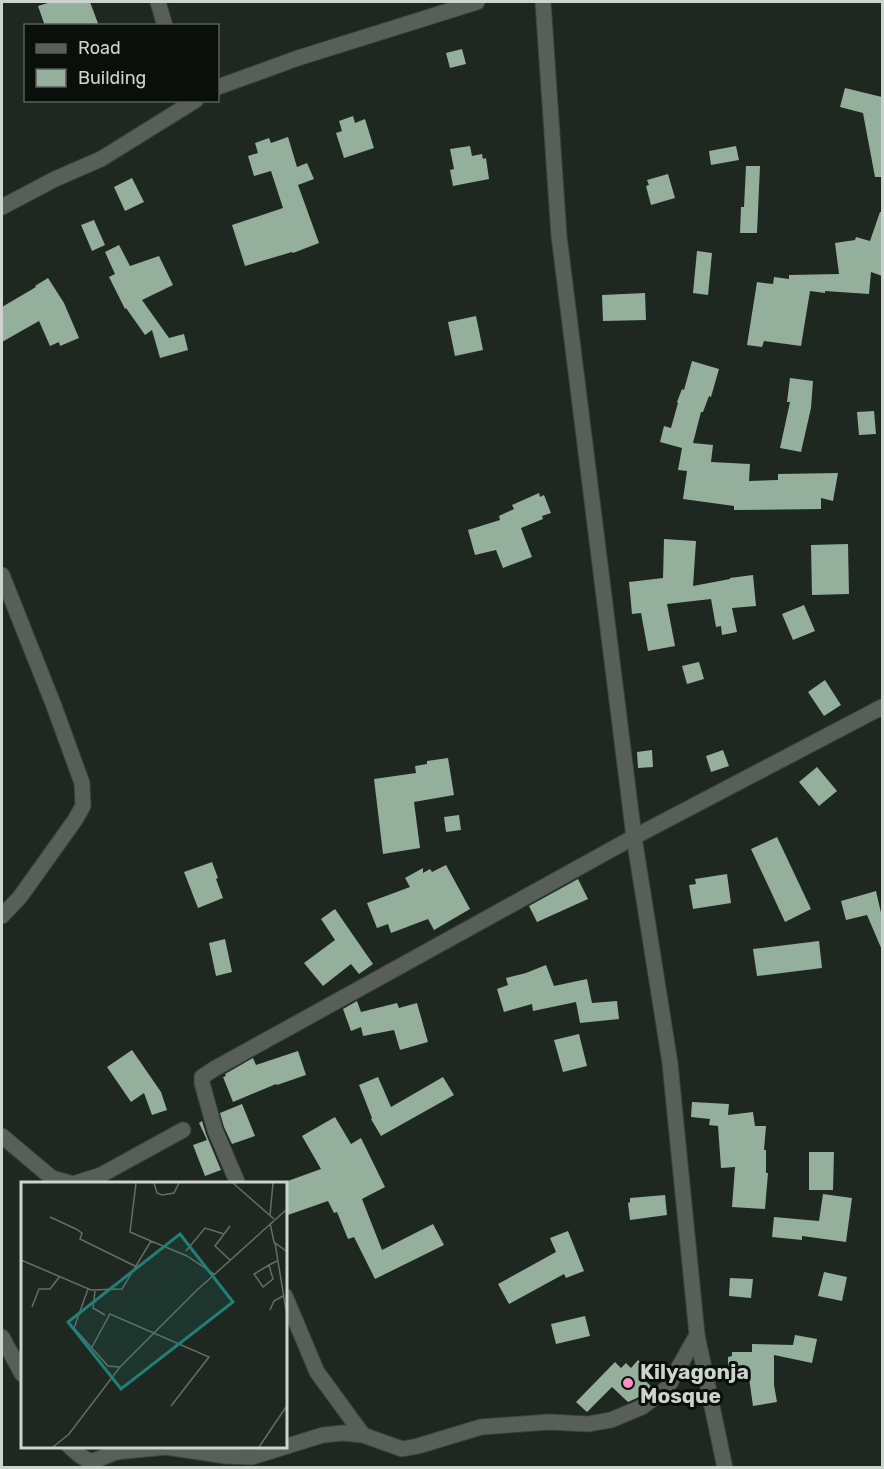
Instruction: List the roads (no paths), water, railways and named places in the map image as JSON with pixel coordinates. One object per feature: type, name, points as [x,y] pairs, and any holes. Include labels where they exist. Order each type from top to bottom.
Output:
[{"type":"street","points":[[158,2],[164,24]]},
{"type":"street","points":[[219,87],[298,58],[477,2]]},
{"type":"street","points":[[543,2],[559,236],[634,837],[670,1063],[697,1335],[725,1467]]},
{"type":"street","points":[[2,207],[55,179],[101,159],[193,102]]},
{"type":"street","points":[[2,575],[82,783],[83,806],[20,897],[2,916]]},
{"type":"street","points":[[237,1182],[215,1130],[202,1077],[634,837],[882,707]]},
{"type":"street","points":[[79,1182],[101,1175],[183,1130]]},
{"type":"street","points":[[2,1136],[52,1178],[66,1182]]},
{"type":"street","points":[[286,1298],[317,1372],[363,1435]]},
{"type":"street","points":[[286,1446],[323,1435],[343,1432],[363,1435],[402,1449],[481,1427],[549,1422],[588,1424],[612,1420],[642,1407],[667,1388],[697,1335]]},
{"type":"street","points":[[2,1337],[21,1372]]},
{"type":"street","points":[[71,1448],[91,1462],[116,1452],[156,1448]]},
{"type":"street","points":[[173,1448],[226,1456],[252,1457],[281,1448]]},
{"type":"place","name":"Kilyagonja Mosque","points":[[628,1383]]}]
